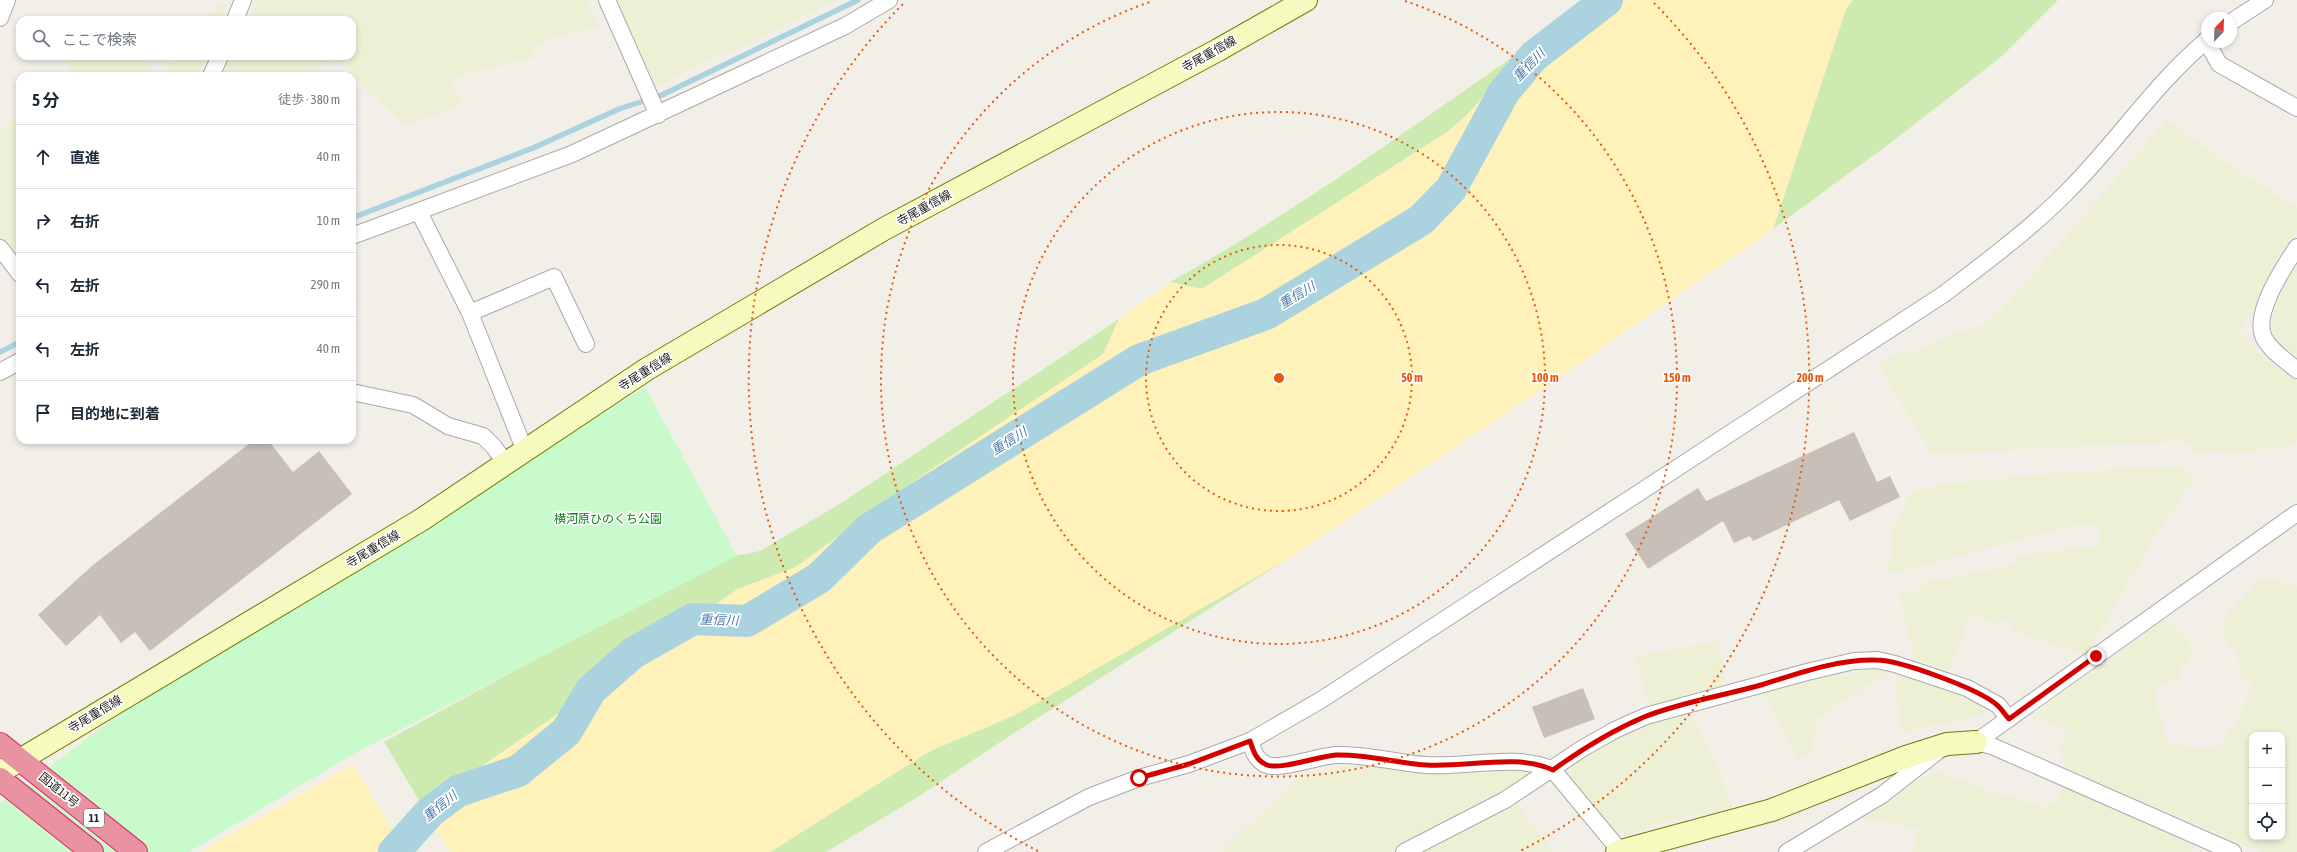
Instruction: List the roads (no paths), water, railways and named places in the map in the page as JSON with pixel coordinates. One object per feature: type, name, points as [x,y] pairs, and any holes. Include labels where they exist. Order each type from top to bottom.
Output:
[{"type":"highway","name":"国道11号","points":[[0,744],[136,852]]},
{"type":"highway","name":"11","points":[[0,779],[92,852]]},
{"type":"main road","name":"寺尾重信線","points":[[0,772],[421,520],[647,369],[884,229],[1218,50],[1306,0]]},
{"type":"main road","points":[[1619,852],[1772,810],[1906,757],[1947,744],[1963,741],[1976,742]]},
{"type":"street","points":[[0,18],[7,0]]},
{"type":"street","points":[[237,16],[243,0]]},
{"type":"street","points":[[607,0],[658,115]]},
{"type":"street","points":[[356,235],[572,154],[845,26],[889,0]]},
{"type":"street","points":[[2237,18],[2265,0]]},
{"type":"street","points":[[986,852],[1089,797],[1139,778],[1189,764],[1250,741],[1321,700],[1944,294],[2014,241],[2066,193],[2174,69],[2201,45]]},
{"type":"street","points":[[2211,48],[2219,64],[2297,108]]},
{"type":"street","points":[[213,72],[218,60]]},
{"type":"street","points":[[419,212],[470,313],[525,451]]},
{"type":"street","points":[[2297,247],[2271,293],[2263,311],[2260,325],[2263,336],[2270,347],[2297,370]]},
{"type":"street","points":[[0,248],[16,269]]},
{"type":"street","points":[[470,313],[554,277],[586,344]]},
{"type":"street","points":[[0,372],[16,363]]},
{"type":"street","points":[[356,393],[413,405],[448,426],[483,436],[494,447],[506,464]]},
{"type":"street","points":[[1976,742],[2297,513]]},
{"type":"street","points":[[1404,852],[1505,800],[1602,737],[1646,716],[1807,672],[1854,661],[1877,660],[1895,664],[1967,688],[1998,705],[2009,719]]},
{"type":"street","points":[[1250,741],[1257,758],[1267,765],[1278,765],[1334,755],[1357,755],[1426,765],[1462,766],[1526,762],[1540,764],[1553,770],[1619,852]]},
{"type":"street","points":[[1976,742],[1992,746],[2201,846],[2233,852]]},
{"type":"street","points":[[1787,852],[1882,795],[1947,744]]},
{"type":"waterway","points":[[356,216],[533,148],[619,109],[662,95],[858,0]]},
{"type":"waterway","name":"重信川","points":[[394,852],[430,812],[458,791],[518,771],[566,732],[591,690],[633,653],[693,619],[747,621],[819,578],[869,529],[1139,360],[1266,314],[1421,220],[1451,189],[1504,92],[1534,56],[1607,0]]},
{"type":"waterway","points":[[0,352],[16,344]]},
{"type":"park label","name":"横河原ひのくち公園","points":[[608,519]]}]
